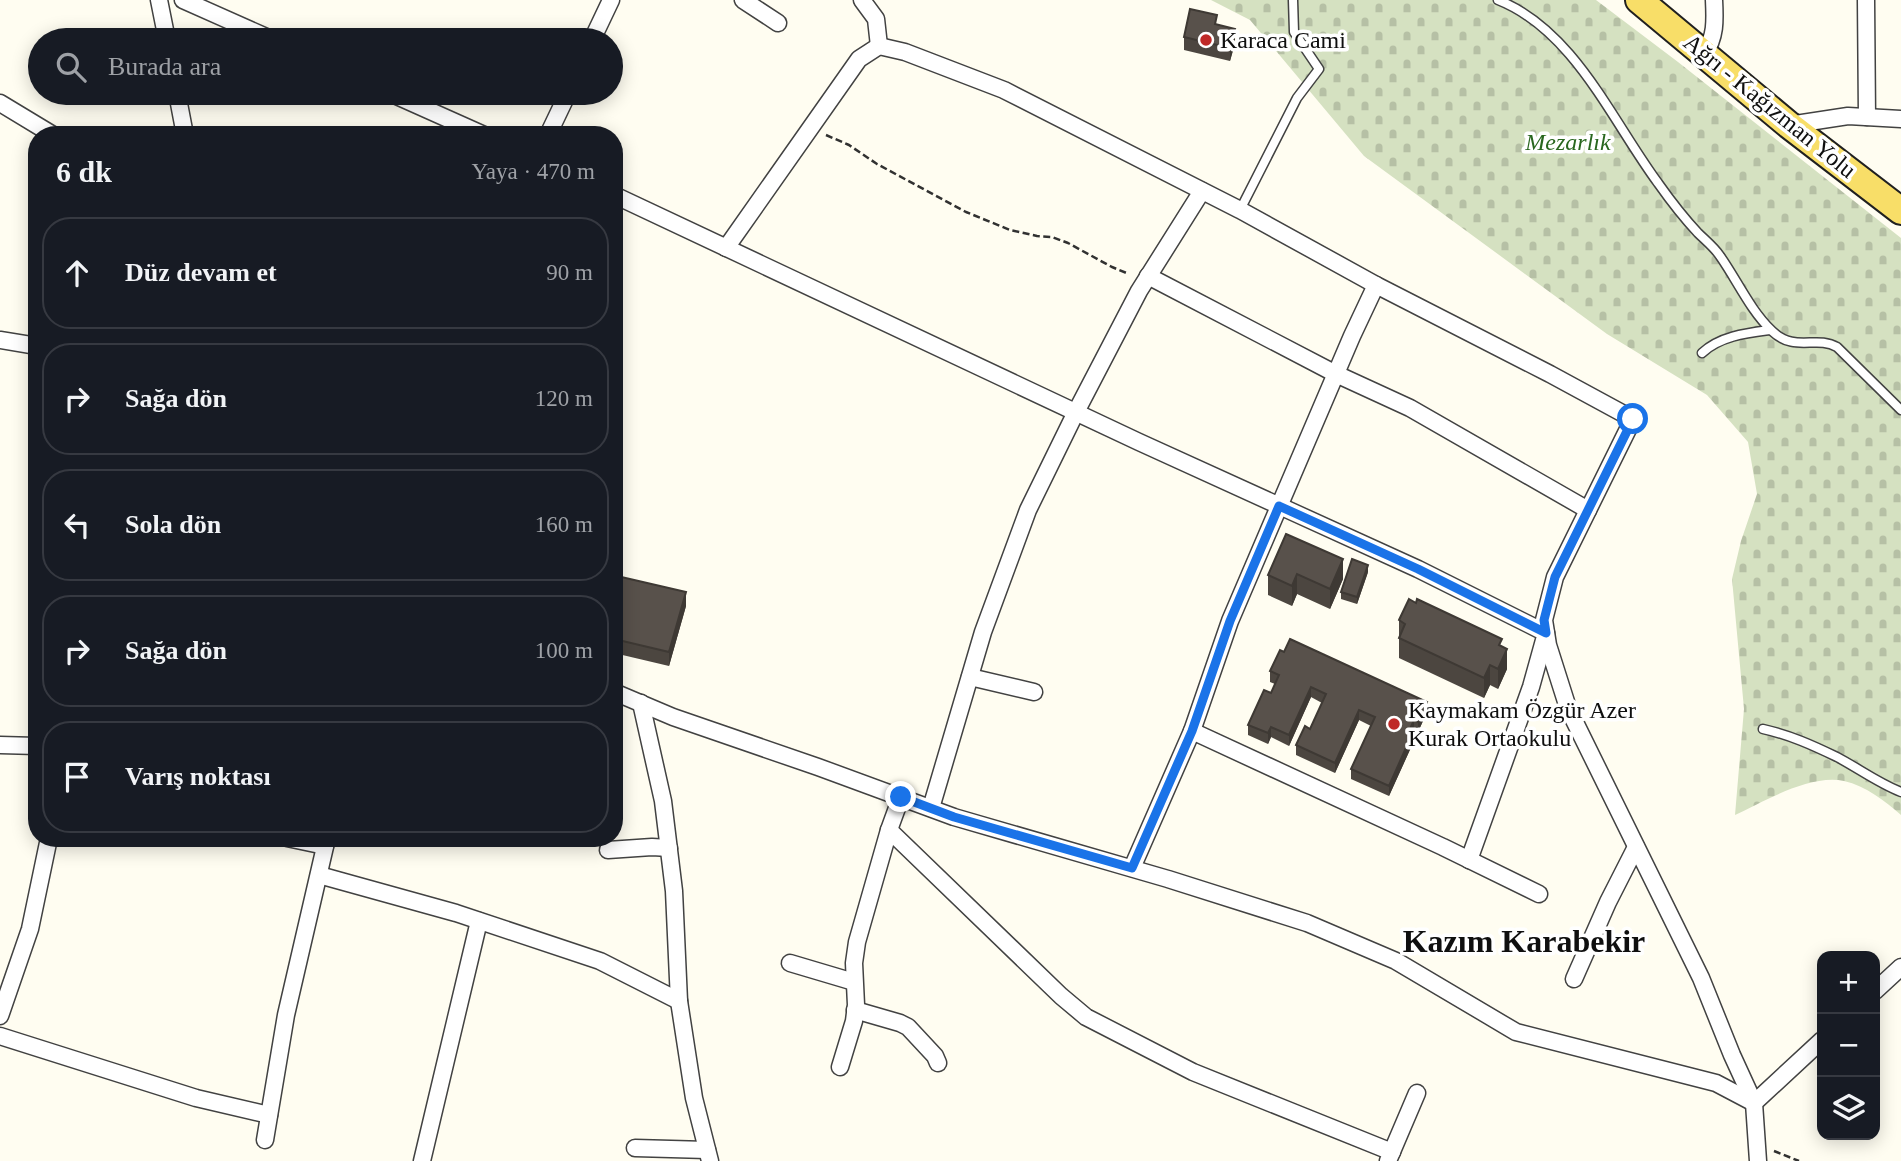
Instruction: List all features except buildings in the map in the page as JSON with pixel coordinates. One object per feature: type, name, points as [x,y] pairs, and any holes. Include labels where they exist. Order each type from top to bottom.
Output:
[{"type":"main road","name":"Ağrı - Kağızman Yolu","points":[[1639,0],[1790,125],[1901,211]]},
{"type":"street","points":[[159,0],[165,28]]},
{"type":"street","points":[[183,0],[246,28]]},
{"type":"street","points":[[598,28],[611,0]]},
{"type":"street","points":[[743,0],[778,23]]},
{"type":"street","points":[[862,0],[876,19],[879,46]]},
{"type":"street","points":[[1704,54],[1711,44],[1715,25],[1714,0]]},
{"type":"street","points":[[1866,0],[1867,117]]},
{"type":"street","points":[[726,248],[859,59],[879,46],[905,52],[1004,90],[1240,210],[1376,285],[1633,419],[1555,577],[1544,620],[1546,633],[1568,708],[1701,978],[1754,1103],[1758,1153]]},
{"type":"street","points":[[0,103],[38,126]]},
{"type":"street","points":[[179,105],[183,126]]},
{"type":"street","points":[[417,105],[464,126]]},
{"type":"street","points":[[552,126],[562,105]]},
{"type":"street","points":[[1790,125],[1848,116],[1901,119]]},
{"type":"street","points":[[931,808],[983,632],[1028,510],[1146,279],[1202,191]]},
{"type":"street","points":[[623,199],[1418,569],[1546,633]]},
{"type":"street","points":[[1146,279],[1409,408],[1588,510]]},
{"type":"street","points":[[1132,868],[1192,731],[1230,621],[1376,285]]},
{"type":"street","points":[[2,345],[28,346]]},
{"type":"street","points":[[1469,860],[1531,687],[1546,633]]},
{"type":"street","points":[[970,677],[1034,692]]},
{"type":"street","points":[[623,696],[673,717],[954,817],[1132,868],[1307,923],[1396,961],[1516,1032],[1716,1083],[1754,1103]]},
{"type":"street","points":[[635,1148],[708,1156],[694,1098],[679,1001],[674,891],[663,801],[641,703]]},
{"type":"street","points":[[1192,731],[1539,894]]},
{"type":"street","points":[[0,745],[28,746]]},
{"type":"street","points":[[840,1067],[855,1010],[854,963],[857,942],[888,831],[901,797]]},
{"type":"street","points":[[888,831],[1060,996],[1086,1017],[1192,1072],[1390,1157],[1416,1093]]},
{"type":"street","points":[[0,1016],[30,929],[47,847]]},
{"type":"street","points":[[265,1140],[286,1014],[325,847]]},
{"type":"street","points":[[1574,979],[1636,847]]},
{"type":"street","points":[[608,850],[669,848]]},
{"type":"street","points":[[319,875],[479,921],[600,961],[679,1001]]},
{"type":"street","points":[[422,1161],[479,921]]},
{"type":"street","points":[[790,963],[855,982]]},
{"type":"street","points":[[1880,986],[1901,967]]},
{"type":"street","points":[[855,1010],[908,1027],[935,1056],[938,1063]]},
{"type":"street","points":[[0,1036],[196,1098],[269,1115]]},
{"type":"street","points":[[1754,1103],[1817,1045]]},
{"type":"lane","points":[[1240,210],[1297,99],[1318,69],[1294,32],[1293,0]]},
{"type":"lane","points":[[1499,0],[1528,15],[1564,49],[1655,179],[1682,215],[1719,255],[1770,330],[1788,341],[1800,344],[1827,343],[1837,347],[1901,410]]},
{"type":"lane","points":[[1702,352],[1717,342],[1740,334],[1770,330]]},
{"type":"lane","points":[[1763,729],[1790,735],[1901,792]]},
{"type":"path","points":[[810,128],[849,145],[877,164],[988,223],[1037,236],[1052,237],[1112,267],[1146,279]]},
{"type":"path","points":[[1758,1153],[1799,1161]]},
{"type":"green space","name":"Mezarlık","points":[[1211,0],[1596,0],[1901,238],[1901,815],[1860,786],[1831,780],[1817,781],[1788,790],[1735,815],[1744,709],[1732,579],[1757,494],[1748,442],[1707,395],[1607,334],[1364,156],[1250,20]]},
{"type":"place","name":"Karaca Cami","points":[[1206,40]]},
{"type":"place","name":"Kaymakam Özgür Azer Kurak Ortaokulu","points":[[1394,724]]},
{"type":"district","name":"Kazım Karabekir","points":[[1524,941]]},
{"type":"route","points":[[901,797],[954,817],[1132,868],[1192,731],[1230,621],[1279,506],[1418,569],[1546,633],[1544,620],[1555,577],[1633,419]]}]
